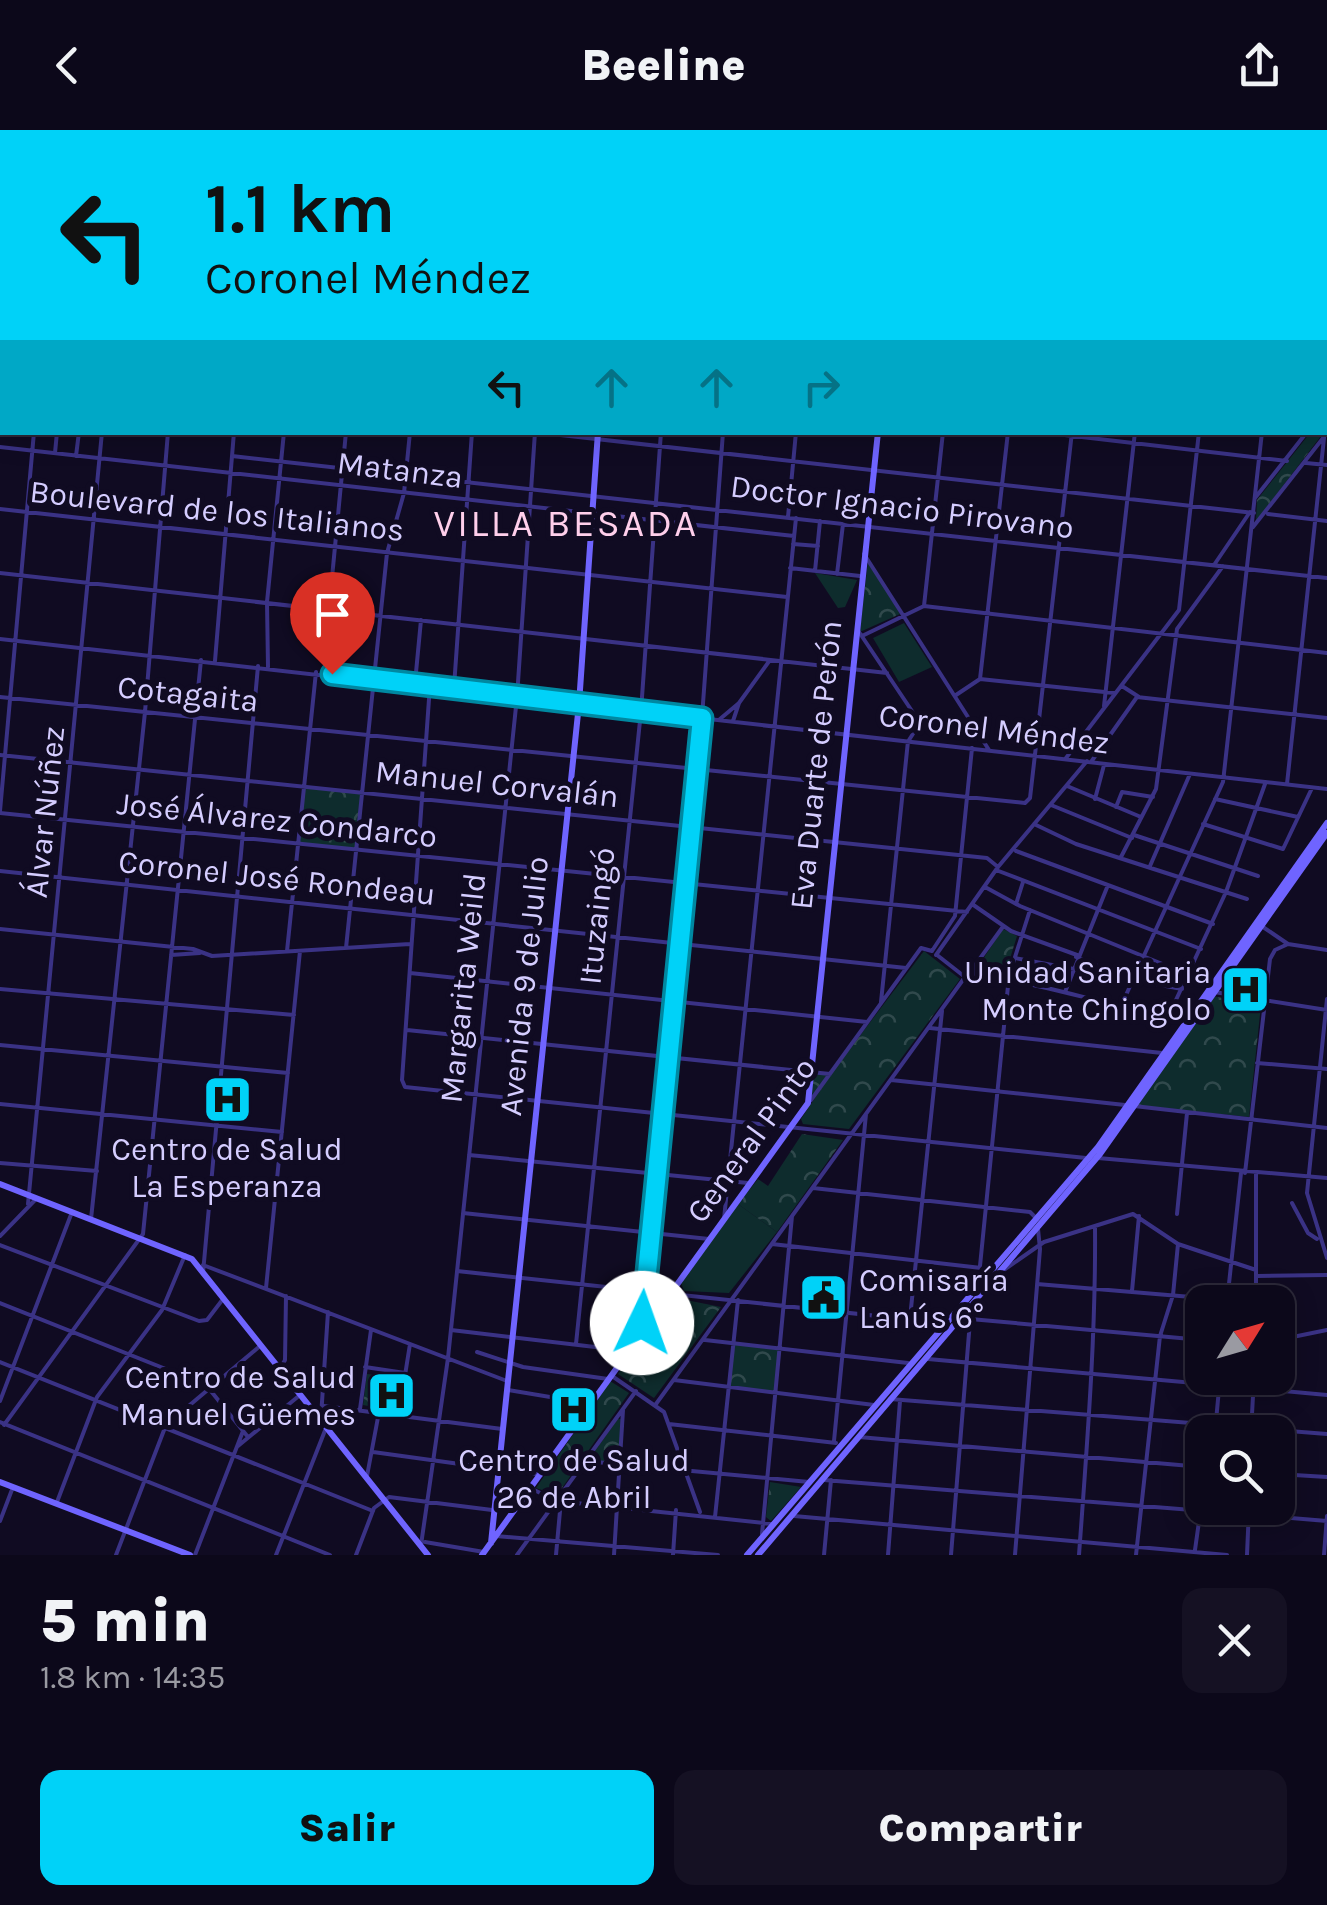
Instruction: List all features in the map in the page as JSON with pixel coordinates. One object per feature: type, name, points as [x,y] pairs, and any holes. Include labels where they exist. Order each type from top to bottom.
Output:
[{"type":"main road","name":"Eva Duarte de Perón","points":[[808,1103],[808,1072],[878,435]]},
{"type":"main road","name":"Avenida 9 de Julio","points":[[494,1539],[492,1510],[512,1364],[579,704],[597,436]]},
{"type":"main road","points":[[747,1555],[837,1443],[1092,1158],[1327,823]]},
{"type":"main road","points":[[1129,1105],[1162,1053],[1327,833]]},
{"type":"main road","name":"General Pinto","points":[[483,1554],[808,1103]]},
{"type":"main road","points":[[0,1184],[185,1255],[203,1269],[223,1300],[428,1555]]},
{"type":"main road","points":[[759,1555],[859,1436],[895,1400],[993,1271]]},
{"type":"main road","points":[[0,1482],[193,1555]]},
{"type":"street","points":[[0,812],[34,435]]},
{"type":"street","points":[[54,453],[57,435]]},
{"type":"street","points":[[76,456],[79,435]]},
{"type":"street","name":"Álvar Núñez","points":[[31,1199],[31,1166],[102,435]]},
{"type":"street","points":[[91,1219],[145,712],[168,435]]},
{"type":"street","points":[[215,661],[234,435]]},
{"type":"street","points":[[268,667],[267,602],[284,435]]},
{"type":"street","points":[[332,674],[329,610],[346,435]]},
{"type":"street","points":[[346,948],[387,553],[404,494],[410,435]]},
{"type":"street","points":[[454,688],[472,435]]},
{"type":"street","name":"Margarita Weild","points":[[422,1544],[452,1330],[512,751],[534,435]]},
{"type":"street","name":"Ituzaingó","points":[[576,1344],[641,711],[660,435]]},
{"type":"street","points":[[646,1327],[641,1320],[642,1290],[702,718],[722,435]]},
{"type":"street","points":[[788,517],[796,435]]},
{"type":"street","points":[[924,606],[943,435]]},
{"type":"street","points":[[980,679],[1008,435]]},
{"type":"street","points":[[1034,756],[1072,435]]},
{"type":"street","points":[[1079,435],[1287,460]]},
{"type":"street","points":[[1104,706],[1135,435]]},
{"type":"street","points":[[1066,758],[1179,607],[1199,435]]},
{"type":"street","points":[[1122,1006],[1224,778],[1262,435]]},
{"type":"street","points":[[1256,498],[1305,435]]},
{"type":"street","points":[[1253,528],[1268,514],[1325,435]]},
{"type":"street","points":[[1288,784],[1325,465],[1325,435]]},
{"type":"street","points":[[597,436],[660,447],[1252,512]]},
{"type":"street","name":"Matanza","points":[[0,447],[794,536]]},
{"type":"street","name":"Doctor Ignacio Pirovano","points":[[232,456],[1327,578]]},
{"type":"street","points":[[1306,463],[1325,465]]},
{"type":"street","name":"Boulevard de los Italianos","points":[[0,510],[787,597]]},
{"type":"street","points":[[1214,565],[1252,512]]},
{"type":"street","points":[[1268,514],[1327,521]]},
{"type":"street","points":[[724,1219],[796,518]]},
{"type":"street","points":[[815,571],[820,521]]},
{"type":"street","points":[[837,574],[843,524]]},
{"type":"street","points":[[793,544],[818,546]]},
{"type":"street","points":[[864,554],[989,750]]},
{"type":"street","points":[[1121,857],[1153,797],[1161,771],[1179,624],[1223,566]]},
{"type":"street","points":[[790,568],[862,576]]},
{"type":"street","points":[[0,573],[886,673]]},
{"type":"street","points":[[862,636],[924,606],[1327,653]]},
{"type":"street","points":[[415,683],[421,620]]},
{"type":"street","points":[[856,628],[920,724],[908,742],[882,1002]]},
{"type":"street","name":"Coronel Méndez","points":[[0,639],[374,678],[1327,789]]},
{"type":"street","points":[[201,660],[141,1238],[2,1423],[330,1555]]},
{"type":"street","points":[[770,662],[778,669]]},
{"type":"street","points":[[720,719],[739,703],[770,662]]},
{"type":"street","points":[[258,666],[203,1269],[266,1288],[448,1358],[508,1386],[592,1404]]},
{"type":"street","points":[[286,952],[316,672]]},
{"type":"street","points":[[956,695],[980,679],[1114,693]]},
{"type":"street","points":[[1120,684],[1137,698],[1327,718]]},
{"type":"street","points":[[430,685],[402,1084],[537,1102],[1182,1169],[1327,1178]]},
{"type":"street","name":"Cotagaita","points":[[0,697],[1027,802],[1034,756]]},
{"type":"street","name":"General Pinto","points":[[934,953],[997,869],[1137,698]]},
{"type":"street","points":[[733,721],[739,703]]},
{"type":"street","points":[[956,912],[972,748]]},
{"type":"street","name":"Manuel Corvalán","points":[[3,755],[989,859],[997,869]]},
{"type":"street","points":[[1095,799],[1105,764]]},
{"type":"street","points":[[1150,867],[1190,774]]},
{"type":"street","points":[[656,1404],[965,977],[975,974],[1166,1016],[1213,924],[1265,782]]},
{"type":"street","points":[[1068,786],[1143,817]]},
{"type":"street","points":[[1203,824],[1282,850],[1312,788]]},
{"type":"street","points":[[1116,807],[1122,792],[1153,797]]},
{"type":"street","points":[[1215,799],[1300,817]]},
{"type":"street","points":[[1051,804],[1258,876]]},
{"type":"street","name":"José Álvarez Condarco","points":[[0,812],[967,912]]},
{"type":"street","points":[[1034,824],[1076,844],[1246,899]]},
{"type":"street","points":[[1014,850],[1213,924]]},
{"type":"street","points":[[997,869],[1201,949]]},
{"type":"street","name":"Coronel José Rondeau","points":[[0,871],[906,968]]},
{"type":"street","points":[[1016,904],[1023,882]]},
{"type":"street","points":[[1065,994],[1071,970],[1108,885]]},
{"type":"street","points":[[984,887],[1030,910],[1190,973],[1213,987],[1263,1003],[1326,1010]]},
{"type":"street","points":[[972,904],[1003,926],[1133,981]]},
{"type":"street","points":[[980,1266],[1009,981],[1030,910]]},
{"type":"street","name":"General Pinto","points":[[934,953],[956,912]]},
{"type":"street","points":[[1260,925],[1288,944],[1327,950]]},
{"type":"street","points":[[975,974],[976,964],[1003,926]]},
{"type":"street","points":[[0,929],[231,954],[410,944]]},
{"type":"street","points":[[1229,1285],[1263,1003],[1272,954],[1288,944]]},
{"type":"street","name":"General Pinto","points":[[808,1103],[921,948],[934,953]]},
{"type":"street","points":[[266,1288],[300,951]]},
{"type":"street","points":[[171,956],[200,952]]},
{"type":"street","points":[[934,953],[965,977]]},
{"type":"street","points":[[1014,958],[1182,989]]},
{"type":"street","points":[[410,973],[867,1022]]},
{"type":"street","points":[[0,989],[294,1015]]},
{"type":"street","points":[[1327,999],[1308,1177],[1308,1203],[1327,1258]]},
{"type":"street","points":[[910,1318],[942,1010]]},
{"type":"street","points":[[930,1028],[1162,1053]]},
{"type":"street","points":[[406,1030],[830,1074]]},
{"type":"street","points":[[0,1046],[288,1073]]},
{"type":"street","points":[[1256,1063],[1327,1069]]},
{"type":"street","points":[[891,1080],[1327,1128]]},
{"type":"street","points":[[0,1104],[282,1132]]},
{"type":"street","points":[[1177,1214],[1187,1113]]},
{"type":"street","points":[[669,1424],[837,1443],[866,1114]]},
{"type":"street","points":[[469,1155],[750,1183]]},
{"type":"street","points":[[0,1163],[96,1171]]},
{"type":"street","points":[[1256,1174],[1256,1285]]},
{"type":"street","points":[[813,1188],[987,1208],[1037,1220],[1040,1244],[1015,1555]]},
{"type":"street","points":[[0,1236],[31,1199]]},
{"type":"street","points":[[1292,1203],[1308,1233],[1320,1241]]},
{"type":"street","points":[[0,1401],[72,1212]]},
{"type":"street","points":[[463,1213],[709,1239]]},
{"type":"street","points":[[772,1244],[980,1266],[993,1271],[1040,1244],[1128,1214],[1139,1216],[1178,1244],[1256,1273],[1327,1275]]},
{"type":"street","points":[[762,1537],[792,1216]]},
{"type":"street","points":[[1132,1292],[1139,1216]]},
{"type":"street","points":[[1079,1555],[1097,1332],[1091,1289],[1095,1226]]},
{"type":"street","points":[[1136,1555],[1160,1336],[1173,1295],[1178,1244]]},
{"type":"street","points":[[0,1245],[204,1322],[223,1300]]},
{"type":"street","points":[[57,1503],[95,1402],[164,1307],[185,1255]]},
{"type":"street","points":[[457,1271],[942,1323]]},
{"type":"street","points":[[1037,1284],[1185,1296]]},
{"type":"street","points":[[280,1369],[285,1360],[286,1296]]},
{"type":"street","points":[[716,1517],[738,1300]]},
{"type":"street","points":[[0,1304],[209,1388],[248,1438]]},
{"type":"street","points":[[319,1419],[324,1406],[328,1312]]},
{"type":"street","points":[[958,1318],[1185,1338]]},
{"type":"street","points":[[951,1555],[970,1322]]},
{"type":"street","points":[[360,1409],[371,1329]]},
{"type":"street","points":[[452,1330],[628,1351]]},
{"type":"street","points":[[1295,1337],[1327,1330]]},
{"type":"street","points":[[702,1339],[908,1363]]},
{"type":"street","points":[[399,1414],[410,1344]]},
{"type":"street","points":[[116,1555],[164,1428],[260,1346]]},
{"type":"street","points":[[478,1352],[512,1364],[610,1377],[656,1404],[669,1424],[700,1514]]},
{"type":"street","points":[[925,1358],[1185,1383]]},
{"type":"street","points":[[0,1362],[373,1510]]},
{"type":"street","points":[[365,1368],[405,1373]]},
{"type":"street","points":[[674,1380],[874,1404]]},
{"type":"street","points":[[517,1555],[636,1391]]},
{"type":"street","points":[[1295,1392],[1327,1395]]},
{"type":"street","points":[[238,1447],[300,1395]]},
{"type":"street","points":[[888,1555],[895,1400],[1185,1426]]},
{"type":"street","points":[[324,1406],[502,1429]]},
{"type":"street","points":[[614,1555],[622,1466],[622,1409]]},
{"type":"street","points":[[366,1477],[378,1412]]},
{"type":"street","points":[[276,1555],[326,1428]]},
{"type":"street","points":[[193,1555],[244,1431]]},
{"type":"street","points":[[1295,1433],[1327,1434]]},
{"type":"street","points":[[859,1436],[1185,1466]]},
{"type":"street","points":[[373,1452],[541,1475]]},
{"type":"street","points":[[585,1461],[768,1480],[831,1479],[1185,1509]]},
{"type":"street","points":[[1295,1475],[1327,1477]]},
{"type":"street","points":[[824,1555],[831,1479]]},
{"type":"street","points":[[0,1521],[14,1487]]},
{"type":"street","points":[[531,1488],[558,1500],[676,1510],[773,1524]]},
{"type":"street","points":[[356,1555],[373,1510],[392,1497],[492,1510]]},
{"type":"street","points":[[556,1555],[558,1500]]},
{"type":"street","points":[[673,1553],[676,1510]]},
{"type":"street","points":[[793,1515],[890,1527],[1228,1555]]},
{"type":"street","points":[[1295,1516],[1327,1520],[1324,1555]]},
{"type":"street","points":[[1195,1554],[1198,1525]]},
{"type":"street","points":[[1247,1555],[1248,1525]]},
{"type":"street","points":[[494,1539],[718,1555]]},
{"type":"street","points":[[422,1544],[483,1554]]},
{"type":"green space","points":[[1308,435],[1322,435],[1256,521],[1257,500]]},
{"type":"green space","points":[[868,561],[900,614],[860,631]]},
{"type":"green space","points":[[815,573],[857,580],[845,607],[838,608]]},
{"type":"green space","points":[[904,623],[932,667],[899,682],[873,638]]},
{"type":"green space","points":[[304,787],[362,793],[356,850],[299,844]]},
{"type":"green space","points":[[1003,929],[1017,936],[1004,978],[979,965]]},
{"type":"green space","points":[[924,951],[960,979],[849,1129],[803,1124],[801,1119],[825,1083],[808,1103],[808,1072],[831,1074]]},
{"type":"green space","points":[[1212,996],[1261,1005],[1249,1117],[1134,1105]]},
{"type":"green space","points":[[802,1134],[843,1140],[777,1232],[738,1204],[758,1179],[768,1186]]},
{"type":"green space","points":[[738,1204],[777,1232],[729,1293],[684,1291],[681,1283]]},
{"type":"green space","points":[[671,1297],[721,1307],[654,1398],[618,1374]]},
{"type":"green space","points":[[733,1343],[779,1348],[775,1392],[728,1387]]},
{"type":"green space","points":[[367,1374],[399,1378],[396,1411],[363,1405]]},
{"type":"green space","points":[[610,1381],[629,1393],[557,1495],[536,1488]]},
{"type":"green space","points":[[618,1419],[622,1419],[620,1463],[594,1461],[592,1455]]},
{"type":"green space","points":[[770,1482],[801,1487],[771,1521],[766,1517]]},
{"type":"place","name":"Unidad Sanitaria Monte Chingolo","points":[[1246,990]]},
{"type":"place","name":"Centro de Salud La Esperanza","points":[[227,1099]]},
{"type":"place","name":"Comisaría Lanús 6°","points":[[824,1298]]},
{"type":"place","name":"Centro de Salud Manuel Güemes","points":[[391,1395]]},
{"type":"place","name":"Centro de Salud 26 de Abril","points":[[574,1410]]},
{"type":"district","name":"VILLA BESADA","points":[[566,523]]},
{"type":"route","points":[[332,674],[702,718],[642,1290],[642,1323]]}]
